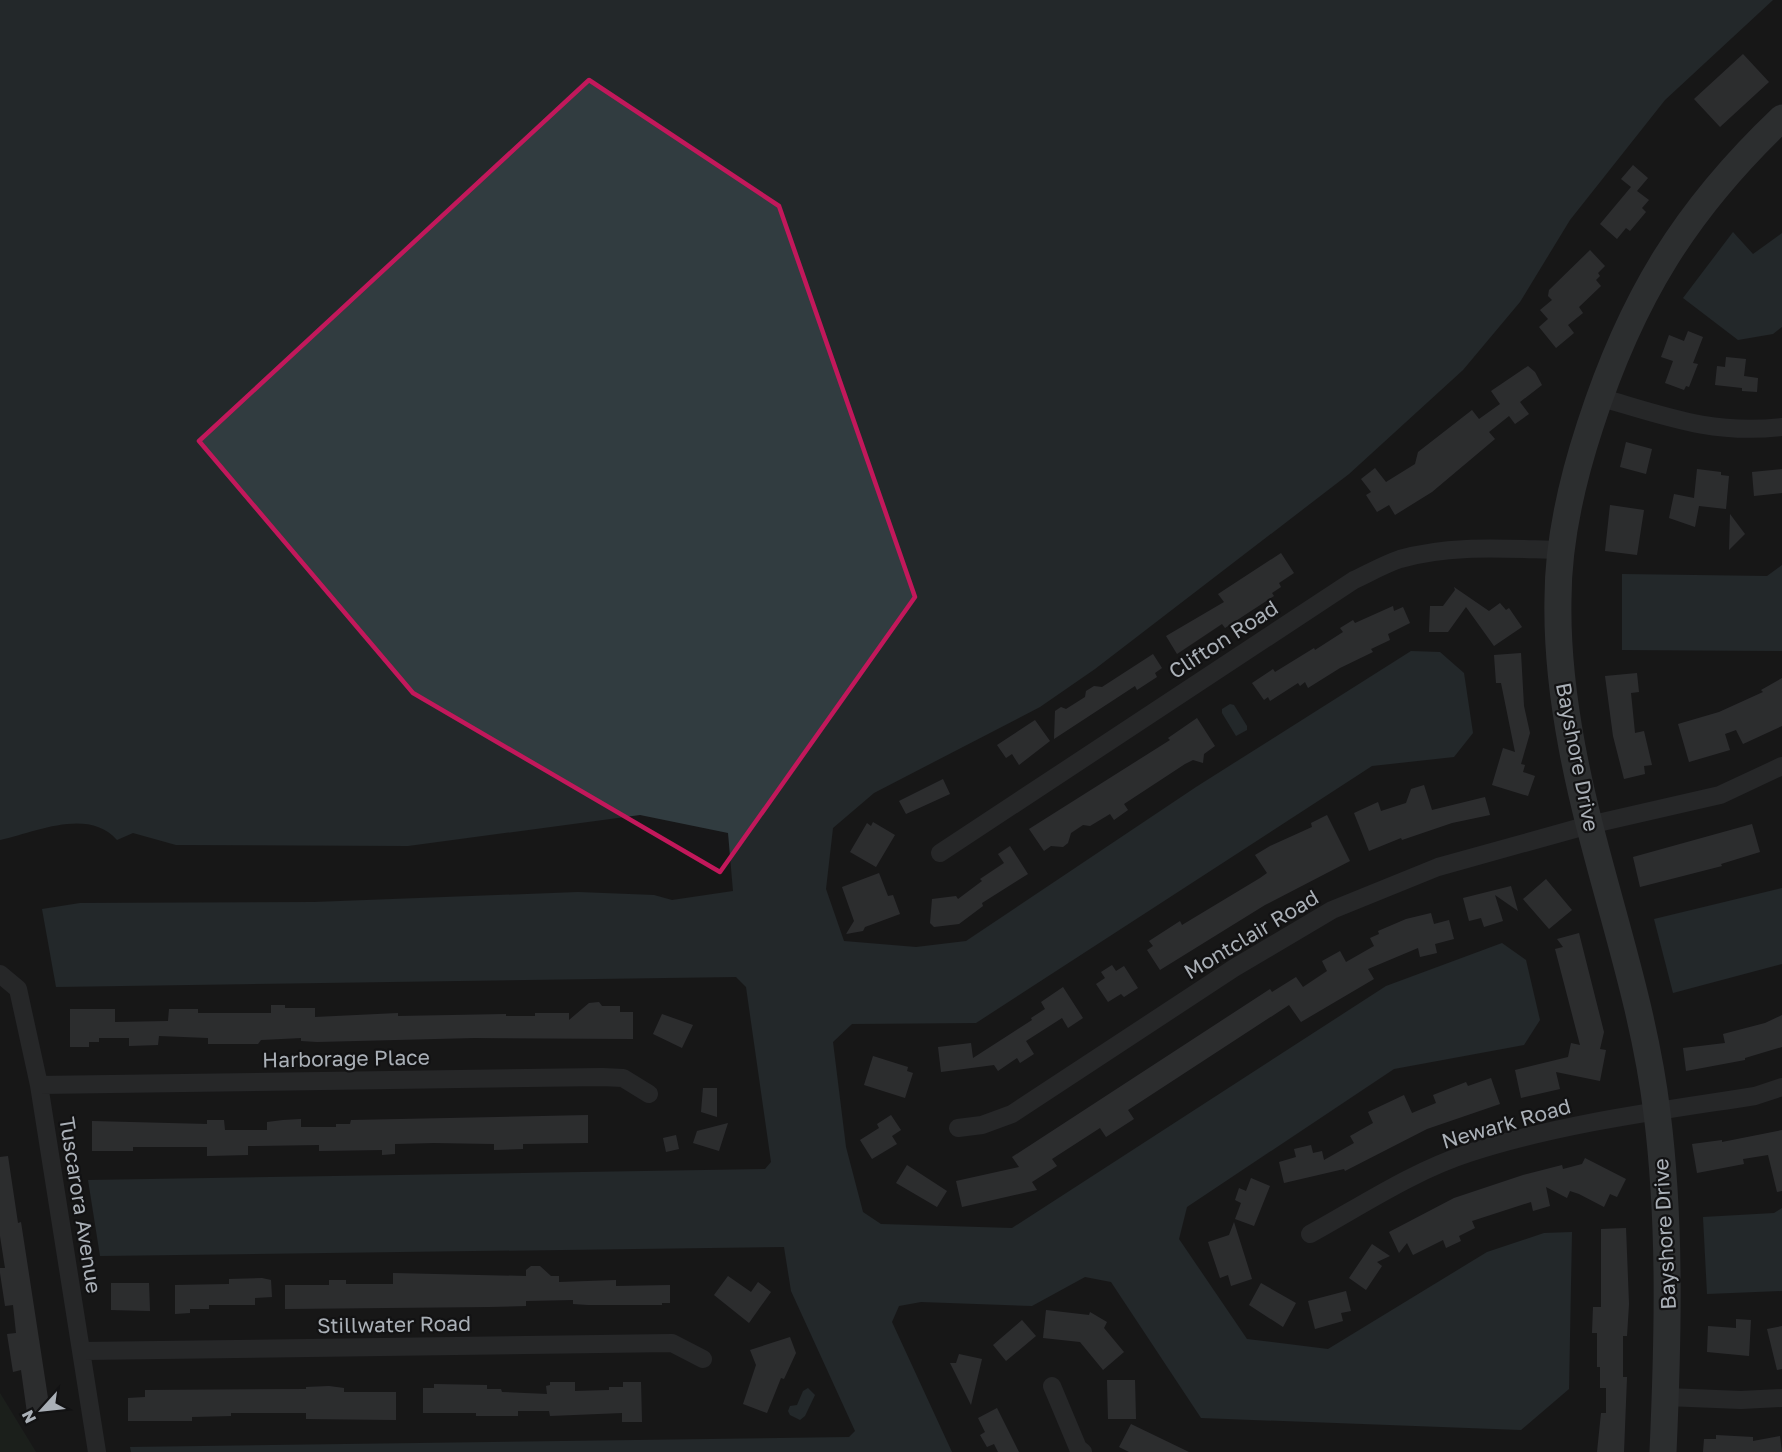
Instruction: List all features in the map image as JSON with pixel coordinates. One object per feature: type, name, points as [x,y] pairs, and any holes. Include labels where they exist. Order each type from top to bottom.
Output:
[{"type":"street","name":"Bayshore Drive","points":[[1663,1452],[1668,1286],[1657,1112],[1642,1030],[1589,825],[1572,746],[1559,648],[1557,598],[1561,550],[1576,468],[1599,397],[1627,325],[1647,286],[1679,235],[1739,158],[1782,118]]},
{"type":"street","points":[[1599,397],[1704,427],[1745,430],[1782,427]]},
{"type":"street","name":"Clifton Road","points":[[940,853],[1354,580],[1400,560],[1440,551],[1561,550]]},
{"type":"street","name":"Montclair Road","points":[[958,1128],[982,1125],[1012,1114],[1234,968],[1332,910],[1438,867],[1589,825],[1720,795],[1782,766]]},
{"type":"street","name":"Tuscarora Avenue","points":[[0,974],[18,989],[39,1086],[83,1351],[97,1452]]},
{"type":"street","name":"Harborage Place","points":[[39,1086],[602,1077],[623,1078],[649,1094]]},
{"type":"street","name":"Newark Road","points":[[1310,1234],[1395,1187],[1467,1154],[1568,1126],[1755,1096],[1782,1087]]},
{"type":"street","name":"Stillwater Road","points":[[83,1351],[672,1343],[703,1359]]},
{"type":"street","points":[[1052,1386],[1078,1448],[1083,1452]]},
{"type":"street","points":[[1666,1397],[1759,1400],[1782,1398]]},
{"type":"highlighted area","points":[[589,80],[779,206],[915,597],[720,872],[413,693],[199,441]]},
{"type":"shaded area","points":[[0,0],[1773,0],[1665,100],[1570,220],[1520,302],[1463,370],[1349,474],[1095,669],[1040,707],[874,793],[833,828],[826,889],[844,941],[916,947],[966,941],[1196,787],[1411,651],[1440,652],[1464,673],[1473,733],[1454,757],[1372,766],[976,1023],[852,1024],[833,1042],[846,1147],[863,1212],[881,1224],[1012,1228],[1386,986],[1502,943],[1526,960],[1540,1020],[1524,1045],[1394,1069],[1187,1207],[1179,1239],[1247,1339],[1328,1349],[1487,1252],[1544,1233],[1572,1232],[1569,1389],[1521,1430],[1201,1418],[1111,1282],[1085,1277],[1032,1306],[921,1302],[899,1306],[892,1322],[952,1452],[131,1452],[130,1447],[849,1437],[855,1431],[791,1291],[784,1247],[100,1256],[88,1180],[765,1169],[771,1162],[746,987],[736,977],[56,987],[42,909],[80,903],[314,902],[578,892],[654,895],[672,900],[733,891],[728,833],[640,815],[408,846],[176,845],[133,833],[117,840],[105,830],[77,823],[45,828],[0,840]]},
{"type":"shaded area","points":[[1733,232],[1753,254],[1782,233],[1782,327],[1773,334],[1738,340],[1683,298]]},
{"type":"shaded area","points":[[1782,565],[1782,651],[1622,650],[1622,574],[1767,576]]},
{"type":"shaded area","points":[[1230,704],[1234,705],[1247,726],[1247,730],[1236,736],[1222,713],[1222,709]]},
{"type":"shaded area","points":[[1782,888],[1782,964],[1673,993],[1654,919]]},
{"type":"shaded area","points":[[1782,1208],[1782,1291],[1707,1294],[1703,1217],[1774,1213]]},
{"type":"shaded area","points":[[808,1388],[815,1395],[805,1416],[800,1420],[790,1415],[788,1411],[790,1406],[797,1405],[803,1391]]},
{"type":"shaded area","points":[[0,1393],[36,1452],[0,1452]]},
{"type":"building","points":[[1743,54],[1769,82],[1720,127],[1694,99]]},
{"type":"building","points":[[1633,165],[1648,178],[1637,191],[1649,200],[1642,208],[1646,212],[1630,231],[1626,228],[1617,239],[1600,224],[1631,187],[1621,179]]},
{"type":"building","points":[[1590,250],[1605,266],[1598,273],[1600,276],[1596,280],[1601,286],[1579,307],[1583,313],[1568,325],[1574,333],[1556,348],[1539,327],[1548,319],[1540,310],[1552,300],[1548,296],[1549,290]]},
{"type":"building","points":[[1688,331],[1703,337],[1693,363],[1698,364],[1689,387],[1686,386],[1684,390],[1665,383],[1673,361],[1661,357],[1669,335],[1684,341]]},
{"type":"building","points":[[1726,357],[1746,359],[1744,376],[1758,378],[1757,392],[1715,385],[1717,366],[1725,367]]},
{"type":"building","points":[[1528,366],[1535,372],[1542,385],[1520,402],[1529,414],[1515,424],[1509,416],[1489,432],[1495,439],[1432,492],[1395,515],[1389,505],[1377,512],[1366,495],[1371,492],[1361,479],[1375,468],[1386,482],[1415,464],[1418,452],[1472,410],[1479,419],[1500,404],[1491,391]]},
{"type":"building","points":[[1626,442],[1652,449],[1646,474],[1620,467]]},
{"type":"building","points":[[1697,469],[1721,472],[1721,475],[1729,476],[1726,509],[1699,506],[1695,527],[1669,518],[1674,494],[1694,498]]},
{"type":"building","points":[[1782,469],[1782,493],[1754,496],[1752,472]]},
{"type":"building","points":[[1610,505],[1644,510],[1637,555],[1605,551]]},
{"type":"building","points":[[1730,514],[1745,534],[1729,550]]},
{"type":"building","points":[[1281,553],[1294,573],[1279,583],[1281,587],[1272,593],[1274,596],[1225,628],[1222,624],[1177,654],[1166,636],[1224,602],[1218,594]]},
{"type":"building","points":[[1454,587],[1489,611],[1500,603],[1506,610],[1509,608],[1522,627],[1494,646],[1466,607],[1448,632],[1429,632],[1430,606],[1443,606],[1455,590]]},
{"type":"building","points":[[1393,606],[1394,611],[1403,607],[1410,623],[1388,634],[1390,640],[1371,649],[1373,652],[1340,668],[1308,688],[1305,682],[1300,686],[1298,683],[1270,701],[1268,697],[1264,700],[1252,683],[1273,669],[1275,672],[1314,648],[1315,650],[1343,632],[1340,628],[1353,620],[1355,623]]},
{"type":"building","points":[[1521,653],[1524,706],[1530,733],[1521,764],[1525,765],[1523,772],[1535,776],[1528,796],[1492,785],[1503,748],[1515,752],[1501,683],[1496,683],[1494,655]]},
{"type":"building","points":[[1153,654],[1162,668],[1155,673],[1157,677],[1137,690],[1135,686],[1054,739],[1055,711],[1061,707],[1066,709],[1085,697],[1086,691],[1094,686],[1102,687]]},
{"type":"building","points":[[1637,673],[1639,692],[1631,693],[1635,733],[1644,731],[1652,765],[1644,766],[1645,774],[1624,779],[1613,736],[1605,676]]},
{"type":"building","points":[[1782,678],[1782,726],[1743,744],[1736,730],[1725,734],[1730,750],[1689,762],[1678,724],[1719,712],[1763,692],[1761,690]]},
{"type":"building","points":[[1197,718],[1215,746],[1204,754],[1203,763],[1193,760],[1185,764],[1124,804],[1128,810],[1114,820],[1110,814],[1090,826],[1083,825],[1071,833],[1068,843],[1063,847],[1051,846],[1044,851],[1029,829],[1170,740],[1168,738]]},
{"type":"building","points":[[1035,720],[1050,741],[1019,765],[1012,754],[1006,758],[997,745]]},
{"type":"building","points":[[943,779],[950,794],[906,814],[899,801]]},
{"type":"building","points":[[1424,785],[1432,810],[1485,797],[1490,815],[1452,823],[1402,840],[1401,838],[1369,851],[1354,813],[1378,802],[1381,811],[1406,803],[1411,789]]},
{"type":"building","points":[[1327,815],[1350,861],[1265,905],[1160,970],[1147,950],[1153,946],[1149,941],[1180,921],[1182,925],[1260,878],[1267,873],[1255,855],[1312,827],[1311,823]]},
{"type":"building","points":[[873,822],[895,835],[876,867],[850,852],[867,823],[871,826]]},
{"type":"building","points":[[1752,824],[1760,852],[1721,864],[1722,866],[1640,887],[1633,857]]},
{"type":"building","points":[[1010,846],[1028,874],[982,903],[983,906],[959,924],[934,927],[930,923],[932,899],[956,896],[958,899],[982,881],[980,879],[1004,863],[998,854]]},
{"type":"building","points":[[879,873],[888,896],[893,895],[900,914],[865,927],[863,931],[846,934],[854,921],[842,887]]},
{"type":"building","points":[[1546,879],[1572,910],[1549,929],[1523,899]]},
{"type":"building","points":[[1511,886],[1518,911],[1495,895],[1503,921],[1484,927],[1481,918],[1469,921],[1463,898]]},
{"type":"building","points":[[1431,913],[1434,924],[1449,920],[1454,939],[1435,944],[1437,953],[1420,957],[1418,948],[1368,969],[1374,979],[1301,1022],[1289,1005],[1128,1110],[1134,1119],[1106,1137],[1100,1128],[1052,1159],[1057,1166],[1032,1182],[1037,1190],[962,1207],[956,1181],[1019,1167],[1012,1157],[1270,989],[1272,992],[1296,977],[1303,987],[1327,971],[1322,961],[1340,951],[1346,962],[1374,946],[1370,938],[1379,934],[1378,931],[1406,919]]},
{"type":"building","points":[[1579,933],[1604,1032],[1600,1049],[1606,1050],[1600,1081],[1556,1072],[1560,1089],[1521,1098],[1515,1070],[1568,1057],[1571,1043],[1580,1045],[1555,949],[1563,947],[1557,939]]},
{"type":"building","points":[[1112,965],[1116,971],[1124,966],[1138,988],[1124,997],[1121,994],[1108,1002],[1096,984],[1105,978],[1101,972]]},
{"type":"building","points":[[1063,987],[1083,1018],[1068,1028],[1062,1018],[1026,1041],[1034,1054],[1020,1063],[1017,1058],[998,1071],[994,1065],[941,1072],[938,1047],[971,1043],[973,1058],[1032,1020],[1031,1018],[1045,1009],[1041,1002]]},
{"type":"building","points":[[599,1002],[602,1006],[620,1006],[620,1012],[633,1012],[633,1039],[474,1038],[317,1042],[301,1041],[301,1038],[261,1040],[258,1044],[208,1044],[208,1038],[159,1036],[158,1045],[129,1046],[129,1038],[99,1038],[99,1042],[89,1042],[89,1047],[70,1047],[70,1009],[115,1009],[115,1022],[168,1021],[169,1009],[198,1009],[198,1013],[271,1013],[271,1005],[285,1005],[285,1008],[315,1008],[315,1017],[398,1013],[398,1016],[506,1014],[506,1016],[535,1016],[535,1013],[569,1013],[569,1020],[589,1003]]},
{"type":"building","points":[[662,1014],[693,1025],[682,1048],[653,1034]]},
{"type":"building","points":[[1782,1015],[1782,1047],[1745,1058],[1745,1060],[1686,1071],[1683,1048],[1725,1043],[1723,1034],[1765,1023]]},
{"type":"building","points":[[873,1056],[908,1067],[907,1071],[913,1073],[905,1098],[864,1085]]},
{"type":"building","points":[[1491,1078],[1500,1104],[1427,1129],[1345,1171],[1344,1169],[1284,1183],[1279,1162],[1296,1157],[1294,1149],[1311,1145],[1313,1153],[1322,1151],[1324,1160],[1354,1143],[1350,1136],[1373,1123],[1368,1112],[1404,1095],[1412,1113],[1436,1103],[1433,1095],[1466,1082],[1468,1086]]},
{"type":"building","points":[[703,1088],[717,1088],[717,1117],[701,1112]]},
{"type":"building","points":[[588,1115],[588,1143],[523,1144],[523,1149],[494,1150],[494,1144],[434,1143],[395,1144],[395,1154],[382,1155],[382,1150],[319,1151],[319,1145],[248,1146],[248,1155],[207,1156],[207,1147],[133,1147],[133,1151],[92,1151],[92,1121],[207,1124],[207,1120],[224,1120],[225,1130],[267,1130],[267,1122],[301,1119],[301,1127],[336,1127],[336,1124],[350,1124],[351,1120]]},
{"type":"building","points":[[891,1115],[901,1130],[892,1136],[897,1144],[872,1159],[860,1140],[879,1128],[877,1124]]},
{"type":"building","points":[[728,1123],[719,1151],[693,1143],[697,1131]]},
{"type":"building","points":[[1782,1130],[1782,1191],[1777,1192],[1768,1155],[1743,1159],[1744,1164],[1697,1173],[1692,1144],[1722,1140],[1722,1142]]},
{"type":"building","points":[[676,1135],[679,1149],[666,1152],[663,1138]]},
{"type":"building","points":[[8,1156],[18,1223],[21,1222],[50,1411],[27,1413],[21,1370],[13,1372],[7,1334],[16,1333],[13,1305],[5,1306],[0,1273],[0,1268],[5,1268],[0,1236],[0,1157]]},
{"type":"building","points":[[1585,1158],[1626,1179],[1617,1197],[1610,1194],[1604,1207],[1579,1194],[1570,1191],[1567,1198],[1546,1187],[1550,1206],[1533,1211],[1531,1202],[1472,1221],[1475,1228],[1459,1236],[1461,1241],[1446,1248],[1443,1240],[1413,1255],[1407,1243],[1399,1253],[1389,1232],[1454,1198],[1523,1175],[1562,1165],[1563,1169],[1582,1164]]},
{"type":"building","points":[[907,1165],[947,1191],[937,1207],[896,1183]]},
{"type":"building","points":[[1251,1178],[1270,1186],[1254,1226],[1235,1219],[1241,1203],[1235,1200],[1239,1188],[1246,1191]]},
{"type":"building","points":[[1234,1222],[1252,1279],[1231,1286],[1228,1275],[1220,1278],[1208,1242],[1229,1235]]},
{"type":"building","points":[[1626,1228],[1629,1304],[1627,1336],[1623,1336],[1623,1377],[1627,1377],[1624,1452],[1597,1452],[1601,1413],[1606,1413],[1606,1388],[1600,1388],[1600,1367],[1597,1367],[1597,1333],[1592,1333],[1593,1307],[1601,1307],[1601,1229]]},
{"type":"building","points":[[1372,1244],[1390,1256],[1377,1262],[1382,1266],[1366,1290],[1349,1278]]},
{"type":"building","points":[[531,1266],[540,1266],[551,1276],[559,1276],[559,1282],[616,1280],[616,1286],[670,1285],[670,1303],[662,1303],[662,1305],[588,1305],[573,1304],[573,1300],[526,1301],[526,1306],[285,1309],[285,1285],[329,1285],[329,1280],[346,1280],[346,1284],[393,1284],[393,1273],[526,1276],[526,1270]]},
{"type":"building","points":[[728,1276],[751,1292],[758,1282],[771,1292],[749,1323],[714,1295]]},
{"type":"building","points":[[229,1279],[271,1280],[272,1297],[255,1298],[255,1305],[209,1305],[209,1309],[190,1309],[190,1313],[175,1314],[175,1285],[229,1284]]},
{"type":"building","points":[[111,1283],[149,1283],[150,1311],[111,1310]]},
{"type":"building","points":[[1261,1283],[1296,1303],[1283,1327],[1249,1305]]},
{"type":"building","points":[[1346,1291],[1351,1311],[1341,1313],[1343,1321],[1315,1329],[1308,1301]]},
{"type":"building","points":[[1046,1310],[1089,1315],[1090,1312],[1107,1322],[1104,1328],[1124,1352],[1103,1370],[1080,1342],[1043,1338]]},
{"type":"building","points":[[1736,1319],[1751,1320],[1749,1356],[1707,1352],[1708,1326],[1736,1328]]},
{"type":"building","points":[[1022,1320],[1036,1336],[1006,1361],[993,1345]]},
{"type":"building","points":[[1782,1326],[1782,1369],[1777,1370],[1767,1329]]},
{"type":"building","points":[[790,1337],[796,1353],[784,1379],[781,1378],[767,1413],[743,1404],[756,1365],[750,1350]]},
{"type":"building","points":[[959,1354],[982,1359],[971,1405],[950,1363],[956,1363]]},
{"type":"building","points":[[1107,1380],[1135,1380],[1136,1419],[1108,1419]]},
{"type":"building","points":[[550,1382],[575,1382],[575,1391],[609,1390],[609,1387],[623,1387],[623,1382],[641,1382],[642,1422],[622,1422],[622,1413],[550,1416],[549,1411],[518,1411],[518,1416],[476,1416],[476,1413],[423,1413],[423,1388],[434,1388],[434,1384],[487,1385],[487,1389],[501,1389],[502,1392],[547,1394],[546,1386],[550,1385]]},
{"type":"building","points":[[306,1387],[344,1388],[344,1392],[396,1392],[396,1420],[306,1419],[306,1413],[231,1413],[231,1416],[192,1417],[192,1421],[128,1421],[128,1398],[145,1397],[145,1390],[306,1389]]},
{"type":"building","points":[[997,1408],[1019,1452],[998,1452],[994,1444],[987,1447],[980,1435],[985,1432],[978,1418]]},
{"type":"building","points":[[1131,1424],[1189,1452],[1129,1452],[1119,1447]]},
{"type":"building","points":[[1716,1435],[1753,1437],[1753,1441],[1780,1436],[1782,1452],[1703,1452],[1704,1439],[1716,1439]]}]
